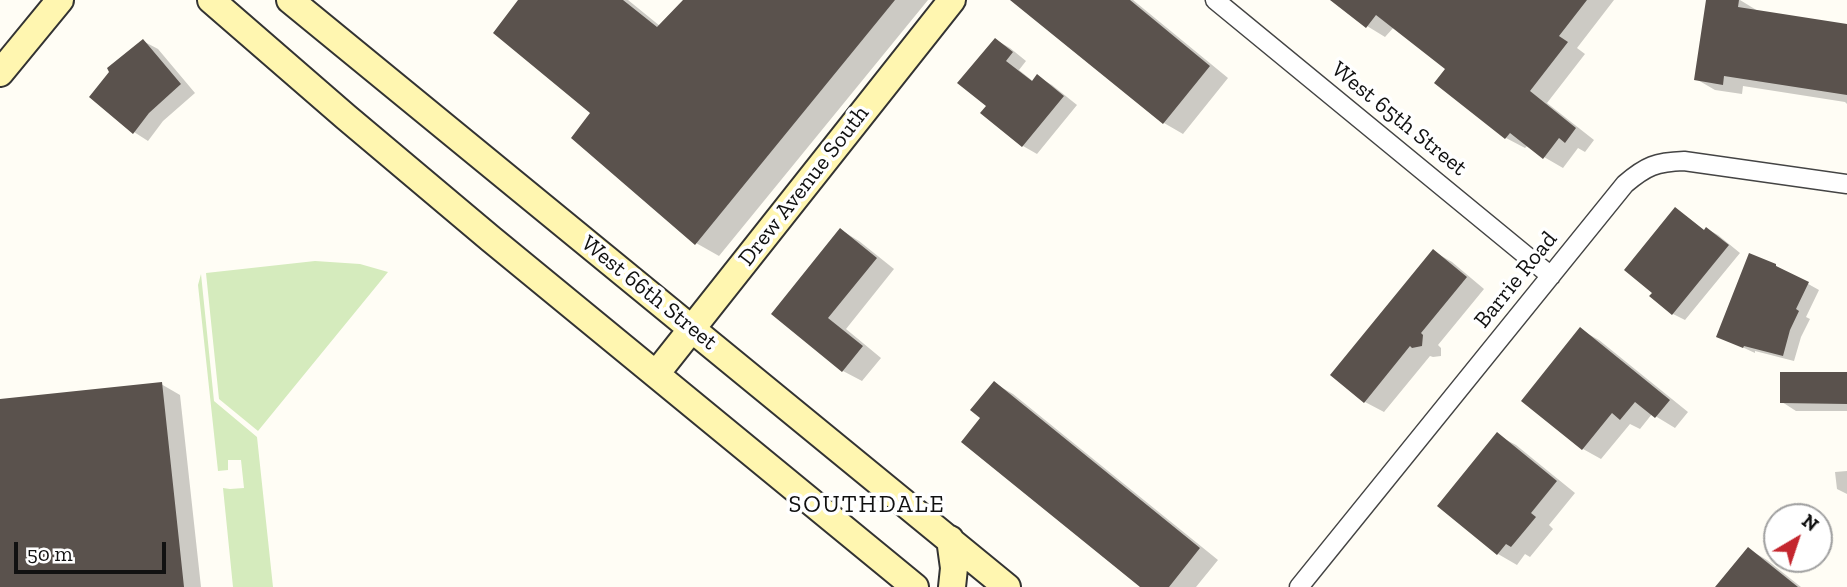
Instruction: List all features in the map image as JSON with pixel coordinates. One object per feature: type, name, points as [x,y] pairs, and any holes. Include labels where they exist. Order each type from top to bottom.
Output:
[{"type":"main road","points":[[0,74],[60,0]]},
{"type":"main road","points":[[211,0],[491,239],[915,587]]},
{"type":"main road","name":"West 66th Street","points":[[290,0],[1007,587]]},
{"type":"main road","name":"Drew Avenue South","points":[[656,374],[952,0]]},
{"type":"main road","points":[[950,540],[954,568],[952,587]]},
{"type":"street","name":"West 65th Street","points":[[1215,0],[1551,276]]},
{"type":"street","name":"Barrie Road","points":[[1299,587],[1625,184],[1642,170],[1662,161],[1684,161],[1847,184]]},
{"type":"green space","points":[[315,261],[360,264],[388,272],[258,431],[219,399],[206,273]]},
{"type":"green space","points":[[201,274],[214,401],[257,437],[273,587],[233,587],[223,488],[244,488],[241,460],[228,460],[228,470],[218,471],[198,285]]},
{"type":"building","points":[[518,0],[623,0],[657,27],[683,0],[895,0],[695,245],[571,138],[590,113],[493,33]]},
{"type":"building","points":[[1010,0],[1130,0],[1210,66],[1163,124]]},
{"type":"building","points":[[1330,0],[1587,0],[1559,36],[1568,42],[1530,91],[1576,128],[1565,143],[1559,138],[1543,159],[1510,133],[1505,139],[1434,83],[1445,69],[1376,15],[1366,28]]},
{"type":"building","points":[[1706,0],[1739,0],[1738,7],[1847,24],[1847,95],[1724,76],[1723,85],[1694,80]]},
{"type":"building","points":[[995,38],[1013,52],[1006,61],[1032,81],[1037,74],[1064,96],[1022,147],[980,113],[986,106],[957,83]]},
{"type":"building","points":[[143,39],[181,84],[149,113],[133,134],[89,97],[109,72],[107,68]]},
{"type":"building","points":[[1675,207],[1704,230],[1706,227],[1729,245],[1672,315],[1649,296],[1652,293],[1624,270]]},
{"type":"building","points":[[840,228],[877,258],[828,318],[863,346],[842,372],[771,314]]},
{"type":"building","points":[[1433,249],[1467,277],[1421,333],[1422,346],[1410,346],[1364,403],[1330,375]]},
{"type":"building","points":[[1749,253],[1809,282],[1796,309],[1799,311],[1790,330],[1783,356],[1744,346],[1743,348],[1716,337]]},
{"type":"building","points":[[1580,327],[1670,400],[1655,418],[1635,402],[1620,420],[1612,413],[1582,450],[1521,401]]},
{"type":"building","points":[[1780,372],[1847,372],[1847,404],[1780,403]]},
{"type":"building","points":[[994,381],[1200,548],[1169,587],[1140,587],[961,442],[980,418],[970,410]]},
{"type":"building","points":[[162,382],[184,587],[0,587],[0,399]]},
{"type":"building","points":[[1497,432],[1557,481],[1531,513],[1536,517],[1511,547],[1506,544],[1497,555],[1437,506]]},
{"type":"building","points":[[1748,547],[1763,559],[1763,573],[1780,573],[1798,587],[1715,587]]},
{"type":"district","name":"SOUTHDALE","points":[[867,505]]}]
